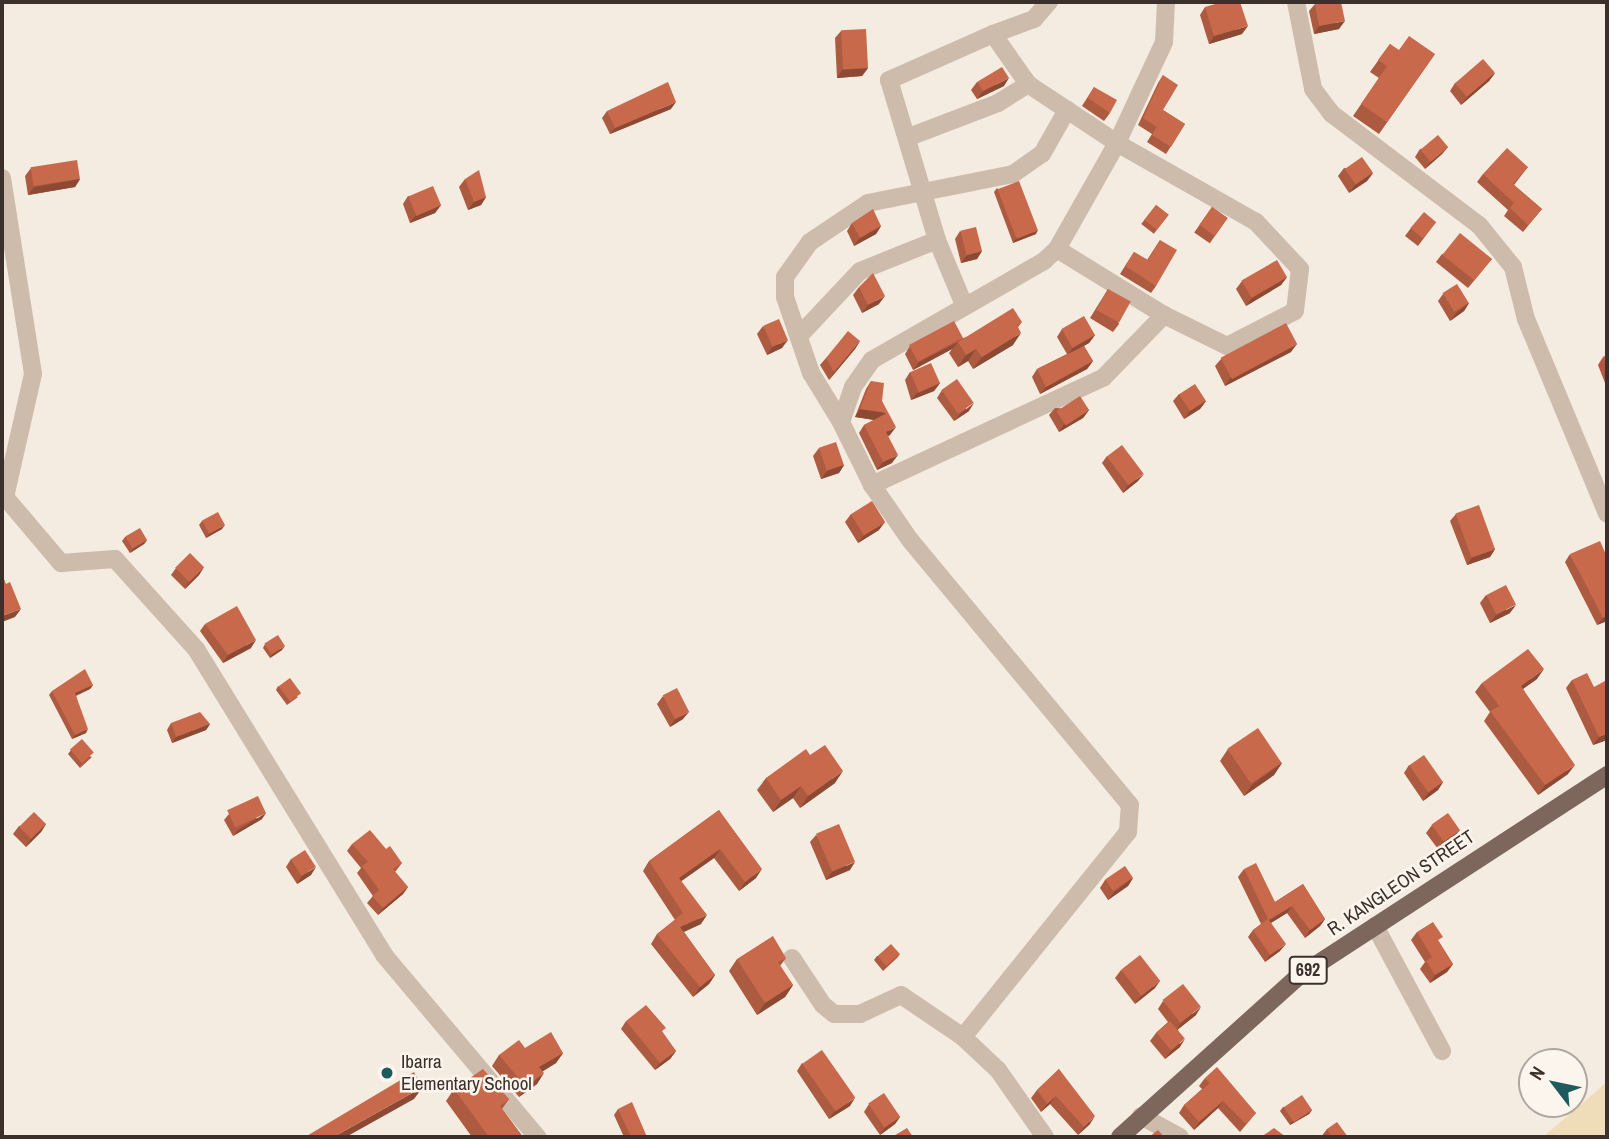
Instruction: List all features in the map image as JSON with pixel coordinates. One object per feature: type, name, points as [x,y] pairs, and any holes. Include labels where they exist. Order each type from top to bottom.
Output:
[{"type":"main road","name":"R. KANGLEON STREET","points":[[1120,1137],[1300,976],[1517,831],[1607,775]]},
{"type":"street","points":[[964,305],[937,240],[909,137],[889,80],[1034,19],[1049,2]]},
{"type":"street","points":[[841,422],[853,387],[872,359],[1044,261],[1057,249],[1117,143],[1164,42],[1166,2]]},
{"type":"street","points":[[1296,2],[1313,89],[1332,114],[1479,225],[1513,267],[1526,319],[1607,514]]},
{"type":"street","points":[[993,34],[1028,84],[1117,143],[1256,222],[1300,269],[1295,311],[1227,346],[1164,315],[1057,249]]},
{"type":"street","points":[[909,137],[998,103],[1028,84]]},
{"type":"street","points":[[963,1037],[1128,832],[1129,805],[910,540],[872,485],[841,422],[811,373],[785,297],[785,277],[810,242],[867,203],[924,189],[1013,174],[1042,154],[1067,110]]},
{"type":"street","points":[[2,178],[33,374],[5,497],[61,563],[115,559],[196,649],[384,955],[537,1137]]},
{"type":"street","points":[[799,336],[860,271],[937,240]]},
{"type":"street","points":[[872,485],[1103,378],[1164,315]]},
{"type":"street","points":[[1375,926],[1442,1051]]},
{"type":"street","points":[[792,958],[823,1005],[834,1014],[860,1014],[901,995],[963,1037],[998,1070],[1045,1137]]},
{"type":"street","points":[[1141,1116],[1180,1137]]},
{"type":"sand","points":[[1607,1082],[1607,1137],[1543,1137],[1565,1118],[1588,1118],[1588,1098]]},
{"type":"building","points":[[1222,2],[1240,2],[1248,26],[1214,36],[1205,7]]},
{"type":"building","points":[[1341,2],[1345,21],[1319,26],[1315,4]]},
{"type":"building","points":[[866,29],[868,68],[843,69],[841,30]]},
{"type":"building","points":[[1409,36],[1435,54],[1387,122],[1361,104],[1387,66],[1378,60],[1390,44],[1399,50]]},
{"type":"building","points":[[1483,59],[1495,73],[1467,97],[1455,83]]},
{"type":"building","points":[[1002,67],[1009,78],[983,91],[977,82]]},
{"type":"building","points":[[1163,75],[1178,85],[1163,110],[1185,124],[1171,147],[1152,135],[1157,127],[1143,118]]},
{"type":"building","points":[[668,82],[676,102],[615,128],[607,111]]},
{"type":"building","points":[[1094,87],[1117,100],[1110,113],[1088,98]]},
{"type":"building","points":[[1438,135],[1448,147],[1431,162],[1420,150]]},
{"type":"building","points":[[1507,148],[1528,167],[1513,184],[1542,209],[1528,225],[1510,208],[1514,203],[1483,174]]},
{"type":"building","points":[[1362,157],[1373,173],[1356,185],[1345,169]]},
{"type":"building","points":[[77,160],[80,179],[34,186],[31,167]]},
{"type":"building","points":[[479,170],[486,197],[474,202],[465,179]]},
{"type":"building","points":[[1019,181],[1038,230],[1017,239],[998,189]]},
{"type":"building","points":[[433,186],[441,205],[416,216],[408,197]]},
{"type":"building","points":[[1156,205],[1169,215],[1157,230],[1144,220]]},
{"type":"building","points":[[1212,207],[1228,218],[1215,236],[1199,225]]},
{"type":"building","points":[[873,209],[881,226],[860,238],[852,223]]},
{"type":"building","points":[[1424,212],[1436,222],[1423,238],[1411,228]]},
{"type":"building","points":[[976,227],[982,251],[967,255],[960,231]]},
{"type":"building","points":[[1460,233],[1492,259],[1474,281],[1442,255]]},
{"type":"building","points":[[1160,240],[1177,250],[1156,286],[1125,266],[1134,252],[1148,260]]},
{"type":"building","points":[[1277,260],[1287,277],[1251,298],[1241,280]]},
{"type":"building","points":[[873,273],[885,296],[868,305],[859,287]]},
{"type":"building","points":[[1457,284],[1469,303],[1454,312],[1443,293]]},
{"type":"building","points":[[1108,289],[1131,302],[1119,323],[1096,310]]},
{"type":"building","points":[[1013,308],[1022,322],[1017,325],[1021,333],[982,357],[976,349],[966,355],[958,342]]},
{"type":"building","points":[[1084,316],[1095,335],[1072,348],[1061,329]]},
{"type":"building","points":[[779,319],[788,340],[772,347],[763,326]]},
{"type":"building","points":[[954,321],[963,338],[918,362],[909,345]]},
{"type":"building","points":[[1286,323],[1297,344],[1232,379],[1221,358]]},
{"type":"building","points":[[848,331],[860,341],[834,372],[826,358]]},
{"type":"building","points":[[1084,346],[1093,361],[1046,387],[1037,369]]},
{"type":"building","points":[[931,363],[940,383],[919,392],[910,372]]},
{"type":"building","points":[[957,379],[974,403],[958,414],[941,390]]},
{"type":"building","points":[[871,381],[884,383],[882,401],[896,427],[886,432],[898,455],[883,462],[864,425],[887,413],[860,409]]},
{"type":"building","points":[[1195,384],[1206,401],[1190,411],[1179,394]]},
{"type":"building","points":[[1080,396],[1089,410],[1066,426],[1057,411]]},
{"type":"building","points":[[836,442],[844,465],[827,471],[819,448]]},
{"type":"building","points":[[1122,445],[1144,474],[1128,485],[1107,456]]},
{"type":"building","points":[[872,501],[885,522],[864,535],[851,514]]},
{"type":"building","points":[[1479,505],[1495,549],[1472,558],[1456,514]]},
{"type":"building","points":[[218,512],[225,525],[209,534],[202,520]]},
{"type":"building","points":[[140,528],[147,540],[132,549],[125,536]]},
{"type":"building","points":[[1600,541],[1607,557],[1607,615],[1603,618],[1570,554]]},
{"type":"building","points":[[190,553],[204,567],[189,582],[175,568]]},
{"type":"building","points":[[2,574],[6,584],[10,582],[21,609],[2,616]]},
{"type":"building","points":[[1506,585],[1516,605],[1496,615],[1486,595]]},
{"type":"building","points":[[237,606],[256,640],[228,655],[205,624]]},
{"type":"building","points":[[278,635],[285,646],[271,655],[264,643]]},
{"type":"building","points":[[1528,649],[1544,669],[1521,686],[1575,765],[1545,785],[1490,711],[1499,706],[1482,683]]},
{"type":"building","points":[[85,669],[93,685],[75,693],[88,729],[75,735],[52,691]]},
{"type":"building","points":[[1587,673],[1594,687],[1605,681],[1607,688],[1607,734],[1599,737],[1572,680]]},
{"type":"building","points":[[290,678],[301,693],[290,702],[279,686]]},
{"type":"building","points":[[677,688],[689,712],[675,719],[663,695]]},
{"type":"building","points":[[200,712],[210,724],[176,737],[171,723]]},
{"type":"building","points":[[1258,728],[1281,763],[1251,784],[1227,749]]},
{"type":"building","points":[[82,739],[94,753],[82,763],[70,749]]},
{"type":"building","points":[[825,745],[843,771],[808,796],[801,786],[781,800],[766,778],[806,749],[810,755]]},
{"type":"building","points":[[1424,755],[1443,782],[1428,792],[1409,765]]},
{"type":"building","points":[[258,796],[266,813],[235,828],[227,810]]},
{"type":"building","points":[[719,810],[762,869],[745,882],[720,849],[679,878],[707,915],[680,927],[715,975],[700,987],[657,934],[683,913],[649,861]]},
{"type":"building","points":[[34,812],[46,824],[31,839],[19,827]]},
{"type":"building","points":[[1448,813],[1460,830],[1444,842],[1432,824]]},
{"type":"building","points":[[839,824],[855,862],[832,872],[816,834]]},
{"type":"building","points":[[370,830],[386,849],[390,846],[402,863],[393,869],[408,887],[383,908],[372,896],[379,890],[362,866],[368,862],[352,844]]},
{"type":"building","points":[[305,850],[316,867],[302,876],[291,859]]},
{"type":"building","points":[[1256,863],[1275,902],[1303,884],[1325,919],[1310,930],[1292,906],[1269,920],[1286,944],[1270,955],[1253,930],[1268,919],[1244,869]]},
{"type":"building","points":[[1125,866],[1133,878],[1113,891],[1105,879]]},
{"type":"building","points":[[1433,922],[1443,937],[1438,940],[1453,964],[1435,975],[1426,961],[1432,957],[1417,932]]},
{"type":"building","points":[[773,936],[786,958],[778,962],[793,985],[765,1003],[737,959]]},
{"type":"building","points":[[891,944],[900,954],[886,966],[878,956]]},
{"type":"building","points":[[1140,955],[1160,981],[1141,996],[1121,970]]},
{"type":"building","points":[[1183,984],[1201,1007],[1180,1023],[1163,1000]]},
{"type":"building","points":[[646,1005],[666,1028],[662,1031],[676,1051],[660,1063],[626,1021]]},
{"type":"building","points":[[1170,1021],[1185,1039],[1171,1050],[1156,1033]]},
{"type":"building","points":[[551,1032],[563,1053],[539,1067],[544,1073],[526,1087],[499,1055],[519,1040],[525,1048]]},
{"type":"building","points":[[822,1050],[855,1098],[836,1111],[802,1064]]},
{"type":"building","points":[[1217,1067],[1256,1113],[1246,1124],[1223,1101],[1199,1122],[1184,1105],[1210,1083],[1205,1078]]},
{"type":"building","points":[[483,1069],[509,1099],[500,1106],[523,1137],[489,1137],[454,1089]]},
{"type":"building","points":[[1059,1069],[1095,1116],[1084,1127],[1056,1096],[1047,1104],[1037,1090]]},
{"type":"building","points":[[414,1072],[423,1087],[337,1135],[339,1137],[305,1137]]},
{"type":"building","points":[[884,1093],[900,1117],[884,1128],[868,1104]]},
{"type":"building","points":[[1302,1095],[1312,1110],[1294,1122],[1284,1107]]},
{"type":"building","points":[[632,1102],[647,1137],[631,1137],[618,1109]]},
{"type":"building","points":[[1337,1122],[1348,1137],[1332,1137],[1327,1129]]},
{"type":"building","points":[[907,1128],[913,1137],[892,1137]]},
{"type":"building","points":[[1274,1128],[1286,1137],[1261,1137]]},
{"type":"building","points":[[1158,1130],[1164,1137],[1149,1137]]},
{"type":"place","name":"Ibarra Elementary School","points":[[387,1073]]}]
